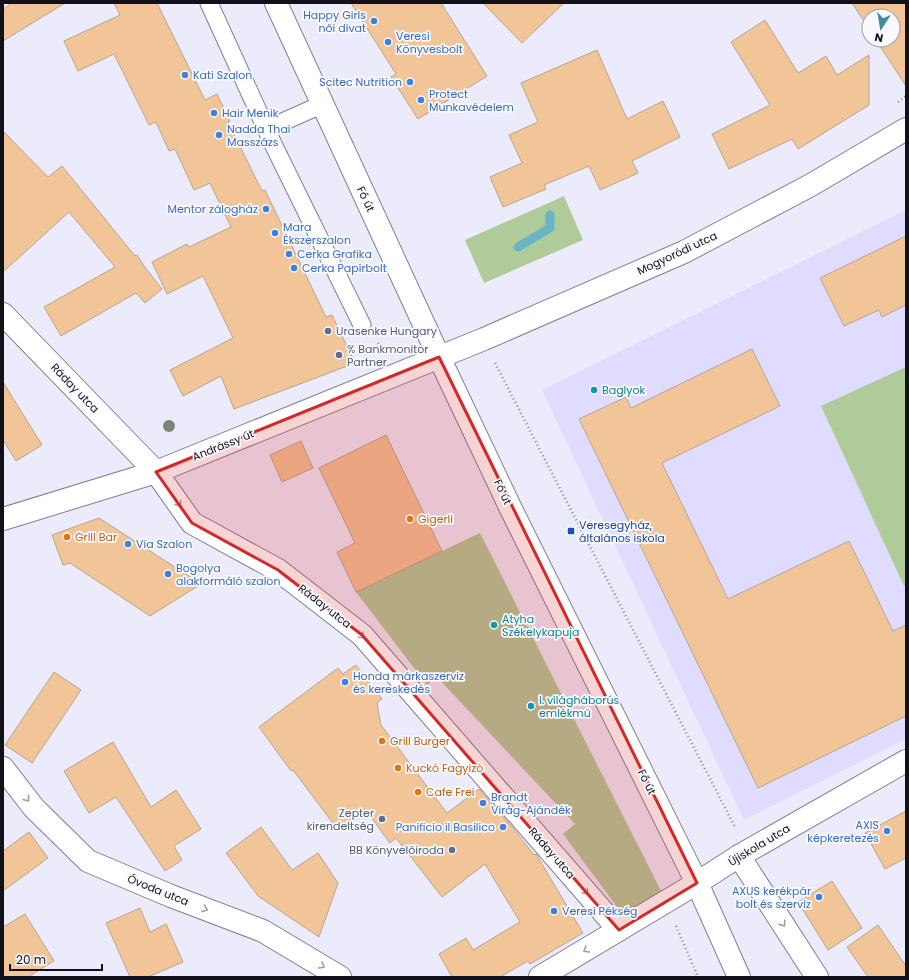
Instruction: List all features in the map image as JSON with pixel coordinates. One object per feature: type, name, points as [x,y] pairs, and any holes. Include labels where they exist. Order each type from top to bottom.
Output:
[{"type":"main road","name":"Fő út","points":[[276,3],[439,357],[514,513],[697,883],[739,977]]},
{"type":"main road","name":"Mogyoródi utca","points":[[439,357],[684,252],[811,185],[906,129]]},
{"type":"main road","name":"Ráday utca","points":[[3,314],[156,472],[192,523],[278,570],[362,635],[619,930]]},
{"type":"main road","name":"Andrássy út","points":[[3,519],[156,472],[439,357]]},
{"type":"main road","name":"Újiskola utca","points":[[540,977],[743,854],[906,761]]},
{"type":"main road","name":"Óvoda utca","points":[[3,768],[34,808],[88,861],[171,896],[263,931],[340,977]]},
{"type":"main road","points":[[743,854],[817,977]]},
{"type":"lane","points":[[209,3],[267,130],[362,325]]},
{"type":"lane","points":[[267,130],[322,104]]},
{"type":"path","points":[[484,339],[498,370],[743,854]]},
{"type":"path","points":[[665,902],[698,977]]},
{"type":"highlighted area","points":[[439,357],[697,883],[619,930],[362,635],[278,570],[192,523],[156,472]]},
{"type":"shaded area","points":[[906,210],[906,739],[744,820],[542,390]]},
{"type":"green space","points":[[564,196],[583,240],[484,283],[465,240]]},
{"type":"green space","points":[[906,367],[906,585],[904,586],[821,406]]},
{"type":"green space","points":[[480,533],[661,891],[623,915],[563,834],[575,824],[437,677],[427,685],[356,592]]},
{"type":"building","points":[[12,3],[65,3],[3,41],[3,9]]},
{"type":"building","points":[[114,3],[157,3],[205,100],[217,94],[230,121],[228,122],[262,191],[265,190],[326,317],[332,315],[355,363],[234,409],[221,376],[183,396],[170,370],[233,338],[203,276],[167,294],[152,262],[187,244],[189,247],[231,227],[210,183],[194,190],[175,149],[169,151],[156,122],[149,125],[114,54],[78,71],[64,41],[120,15]]},
{"type":"building","points":[[351,3],[441,3],[487,76],[418,119],[391,77],[396,74]]},
{"type":"building","points":[[483,3],[564,3],[522,43]]},
{"type":"building","points":[[852,3],[906,3],[906,86],[881,48],[901,48],[901,8],[861,8],[861,17]]},
{"type":"building","points":[[765,20],[798,73],[826,56],[837,75],[869,55],[869,105],[798,149],[792,139],[729,169],[712,134],[770,105],[731,42]]},
{"type":"building","points":[[597,50],[627,119],[663,101],[680,137],[632,161],[638,173],[600,190],[589,166],[544,185],[546,189],[503,207],[490,177],[522,163],[509,135],[538,122],[521,83]]},
{"type":"building","points":[[3,131],[48,177],[62,166],[135,256],[137,255],[162,289],[145,303],[136,293],[61,336],[44,307],[115,267],[69,212],[3,272]]},
{"type":"building","points":[[906,236],[906,305],[882,317],[879,310],[844,326],[820,278]]},
{"type":"building","points":[[752,349],[780,406],[662,463],[728,599],[849,541],[893,631],[906,625],[906,716],[758,788],[579,419],[626,397],[631,408]]},
{"type":"building","points":[[3,382],[42,445],[16,461],[3,440]]},
{"type":"building","points":[[386,435],[442,551],[356,592],[337,552],[355,543],[319,468]]},
{"type":"building","points":[[301,441],[313,468],[282,482],[270,455]]},
{"type":"building","points":[[99,518],[201,584],[150,616],[70,563],[63,565],[52,535]]},
{"type":"building","points":[[356,665],[382,699],[377,703],[381,725],[447,813],[479,789],[534,855],[536,854],[583,933],[530,964],[528,961],[500,977],[452,977],[439,954],[466,938],[473,950],[520,922],[485,864],[442,897],[396,838],[390,843],[365,809],[338,830],[293,770],[291,771],[259,727],[338,668],[343,674]]},
{"type":"building","points":[[54,672],[81,690],[32,763],[5,745]]},
{"type":"building","points":[[113,742],[151,807],[176,790],[201,829],[174,846],[182,860],[165,871],[116,797],[89,813],[64,771]]},
{"type":"building","points":[[906,811],[906,858],[885,869],[865,833]]},
{"type":"building","points":[[261,827],[292,870],[318,853],[338,883],[319,937],[258,896],[226,853]]},
{"type":"building","points":[[29,832],[48,858],[3,891],[3,851]]},
{"type":"building","points":[[832,881],[862,928],[828,950],[798,902]]},
{"type":"building","points":[[140,908],[150,932],[166,924],[183,962],[148,977],[130,977],[106,923]]},
{"type":"building","points":[[25,914],[54,961],[28,977],[3,977],[3,927]]},
{"type":"building","points":[[878,925],[906,966],[906,977],[868,977],[847,947]]},
{"type":"waterway","points":[[518,247],[550,228],[550,215]]},
{"type":"place","name":"Happy Girls női divat","points":[[374,21]]},
{"type":"place","name":"Veresi Könyvesbolt","points":[[388,42]]},
{"type":"place","name":"Kati Szalon","points":[[185,75]]},
{"type":"place","name":"Scitec Nutrition","points":[[410,82]]},
{"type":"place","name":"Protect Munkavédelem","points":[[421,100]]},
{"type":"place","name":"Hair Menik","points":[[214,113]]},
{"type":"place","name":"Nadda Thai Masszázs","points":[[219,135]]},
{"type":"place","name":"Mentor zálogház","points":[[266,209]]},
{"type":"place","name":"Mara Ékszerszalon","points":[[275,233]]},
{"type":"place","name":"Cerka Grafika","points":[[289,254]]},
{"type":"place","name":"Cerka Papírbolt","points":[[294,268]]},
{"type":"place","name":"Urasenke Hungary","points":[[328,331]]},
{"type":"place","name":"% Bankmonitor Partner","points":[[339,355]]},
{"type":"place","name":"Baglyok","points":[[594,390]]},
{"type":"place","name":"Gigerli","points":[[410,519]]},
{"type":"place","name":"Veresegyház, általános iskola","points":[[571,531]]},
{"type":"place","name":"Grill Bar","points":[[67,537]]},
{"type":"place","name":"Via Szalon","points":[[128,544]]},
{"type":"place","name":"Bogolya alakformáló szalon","points":[[168,574]]},
{"type":"place","name":"Atyha Székelykapuja","points":[[494,625]]},
{"type":"place","name":"Honda márkaszerviz és kereskedés","points":[[345,682]]},
{"type":"place","name":"I. világháborús emlékmű","points":[[531,706]]},
{"type":"place","name":"Grill Burger","points":[[382,741]]},
{"type":"place","name":"Kuckó Fagyizó","points":[[398,768]]},
{"type":"place","name":"Cafe Frei","points":[[418,792]]},
{"type":"place","name":"Brandt Virág-Ajándék","points":[[483,803]]},
{"type":"place","name":"Zepter kirendeltség","points":[[382,819]]},
{"type":"place","name":"Panificio il Basilico","points":[[503,827]]},
{"type":"place","name":"AXIS képkeretezés","points":[[887,831]]},
{"type":"place","name":"BB Könyvelőiroda","points":[[452,850]]},
{"type":"place","name":"AXUS kerékpár bolt és szerviz","points":[[819,897]]},
{"type":"place","name":"Veresi Pékség","points":[[554,911]]}]
